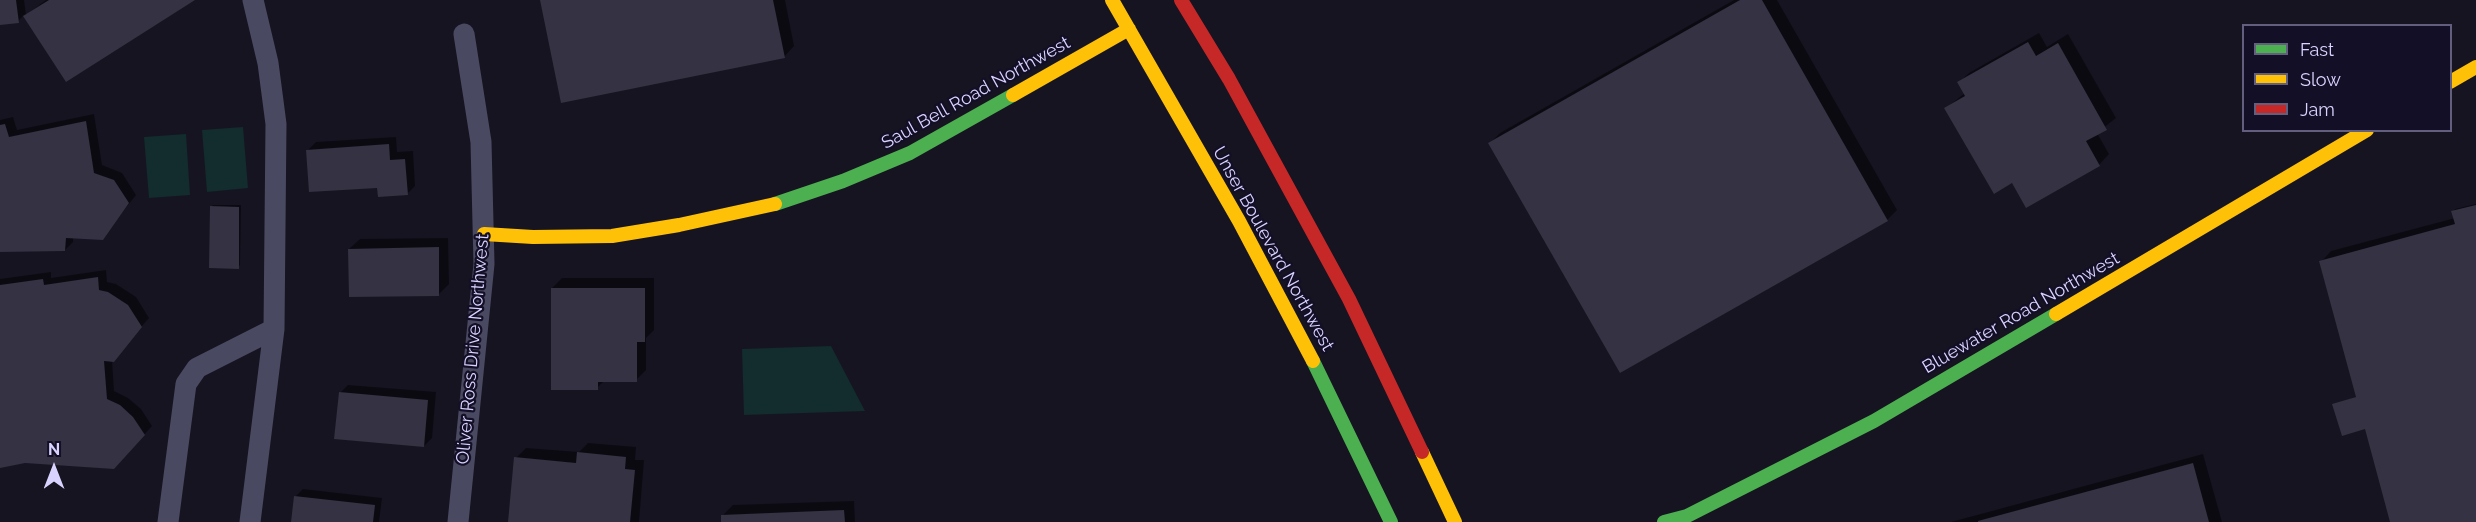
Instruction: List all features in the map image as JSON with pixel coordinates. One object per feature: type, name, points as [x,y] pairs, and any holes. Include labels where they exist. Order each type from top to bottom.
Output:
[{"type":"street","points":[[250,522],[274,328],[276,124],[268,63],[253,0]]},
{"type":"street","name":"Unser Boulevard Northwest","points":[[1112,0],[1239,221],[1296,326],[1391,522]]},
{"type":"street","points":[[1181,0],[1229,79],[1349,299],[1455,522]]},
{"type":"street","name":"Saul Bell Road Northwest","points":[[484,234],[533,237],[612,237],[769,206],[843,181],[910,153],[1129,29]]},
{"type":"street","name":"Oliver Ross Drive Northwest","points":[[458,522],[484,264],[481,142],[464,34]]},
{"type":"street","points":[[2452,81],[2476,67]]},
{"type":"street","name":"Bluewater Road Northwest","points":[[1664,522],[1684,519],[1874,421],[2364,132]]},
{"type":"street","points":[[168,522],[186,384],[197,368],[274,328]]},
{"type":"green space","points":[[243,127],[248,188],[207,192],[202,130]]},
{"type":"green space","points":[[186,134],[190,195],[149,198],[144,137]]},
{"type":"green space","points":[[831,346],[865,411],[744,415],[742,349]]},
{"type":"building","points":[[0,0],[16,0],[19,23],[0,25]]},
{"type":"building","points":[[49,0],[195,0],[66,82],[23,16]]},
{"type":"building","points":[[540,0],[773,0],[785,58],[561,103]]},
{"type":"building","points":[[1740,0],[1762,0],[1888,221],[1620,373],[1488,143]]},
{"type":"building","points":[[2028,42],[2036,56],[2058,43],[2107,130],[2086,141],[2100,166],[2026,208],[2012,183],[1994,194],[1944,108],[1965,96],[1957,82]]},
{"type":"building","points":[[86,121],[94,173],[114,180],[129,203],[103,240],[66,238],[65,251],[0,252],[0,125],[5,124],[9,137]]},
{"type":"building","points":[[389,144],[390,160],[405,159],[408,195],[378,197],[377,188],[309,192],[306,150]]},
{"type":"building","points":[[2476,205],[2476,522],[2390,522],[2365,429],[2342,436],[2332,404],[2356,397],[2319,261],[2455,224],[2451,211]]},
{"type":"building","points":[[210,206],[239,207],[239,269],[209,268]]},
{"type":"building","points":[[439,247],[439,296],[349,297],[348,249]]},
{"type":"building","points":[[98,277],[99,290],[108,292],[128,305],[142,327],[114,362],[104,361],[107,399],[120,405],[133,417],[145,435],[114,469],[25,463],[0,468],[0,285],[43,279],[44,285]]},
{"type":"building","points":[[551,288],[645,288],[645,342],[637,342],[637,382],[598,382],[598,390],[551,390]]},
{"type":"building","points":[[339,392],[428,400],[424,447],[334,439]]},
{"type":"building","points":[[577,452],[626,457],[625,469],[635,470],[630,522],[508,522],[514,457],[576,463]]},
{"type":"building","points":[[2193,463],[2209,522],[1978,522],[1978,521]]},
{"type":"building","points":[[294,496],[375,505],[373,522],[291,522]]},
{"type":"building","points":[[844,510],[845,522],[721,522],[721,515]]},
{"type":"traffic: fast","points":[[775,204],[843,181],[910,153],[1013,95]]},
{"type":"traffic: fast","points":[[1664,522],[1687,516],[1874,421],[2056,314]]},
{"type":"traffic: fast","points":[[1313,361],[1391,522]]},
{"type":"traffic: slow","points":[[1112,0],[1239,221],[1313,361]]},
{"type":"traffic: slow","points":[[1013,95],[1129,29]]},
{"type":"traffic: slow","points":[[2452,81],[2476,67]]},
{"type":"traffic: slow","points":[[2056,314],[2364,132]]},
{"type":"traffic: slow","points":[[484,234],[533,237],[612,236],[679,225],[775,204]]},
{"type":"traffic: slow","points":[[1422,452],[1455,522]]},
{"type":"traffic: jam","points":[[1181,0],[1229,79],[1349,299],[1422,452]]}]
